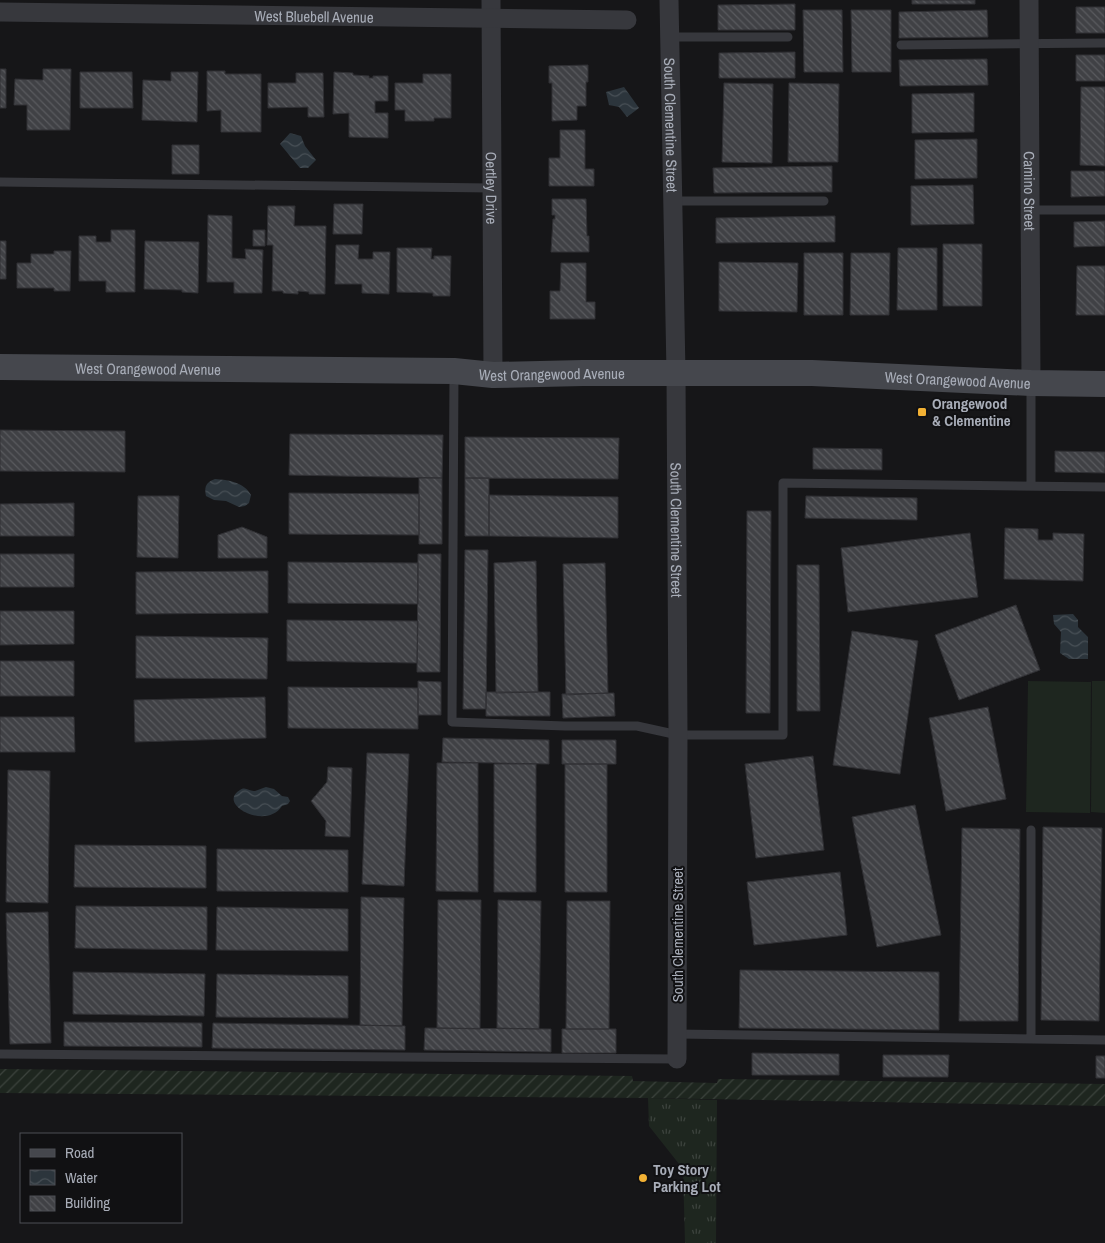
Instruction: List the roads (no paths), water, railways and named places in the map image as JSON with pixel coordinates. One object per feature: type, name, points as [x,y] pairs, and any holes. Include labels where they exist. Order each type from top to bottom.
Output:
[{"type":"main road","name":"West Orangewood Avenue","points":[[0,367],[454,371],[493,375],[584,372],[812,374],[1031,384],[1105,384]]},
{"type":"street","name":"South Clementine Street","points":[[670,0],[676,373],[677,1059]]},
{"type":"street","name":"Camino Street","points":[[1029,0],[1031,384]]},
{"type":"street","name":"West Bluebell Avenue","points":[[0,12],[491,9],[627,20]]},
{"type":"street","name":"Oertley Drive","points":[[491,9],[493,375]]},
{"type":"lane","points":[[670,37],[788,37]]},
{"type":"lane","points":[[901,45],[1105,43]]},
{"type":"lane","points":[[0,182],[491,188]]},
{"type":"lane","points":[[673,201],[824,202]]},
{"type":"lane","points":[[1030,210],[1105,210]]},
{"type":"lane","points":[[454,371],[452,722],[565,726],[637,726],[678,735],[783,736],[784,483],[1105,487]]},
{"type":"lane","points":[[1031,384],[1032,486]]},
{"type":"lane","points":[[1031,830],[1031,1039]]},
{"type":"lane","points":[[677,1034],[1105,1040]]},
{"type":"lane","points":[[0,1054],[677,1059]]},
{"type":"water","points":[[624,87],[639,108],[627,117],[619,107],[609,105],[606,92]]},
{"type":"water","points":[[290,133],[301,136],[305,146],[316,160],[308,168],[300,168],[280,144]]},
{"type":"water","points":[[215,479],[240,484],[251,495],[249,503],[239,507],[226,501],[214,500],[206,496],[206,485]]},
{"type":"water","points":[[1073,614],[1078,620],[1078,627],[1088,637],[1088,659],[1069,659],[1060,653],[1061,632],[1054,624],[1053,615]]},
{"type":"water","points":[[266,787],[274,789],[282,796],[288,797],[290,801],[288,804],[282,806],[275,813],[255,816],[246,813],[234,802],[234,796],[242,789],[255,791]]},
{"type":"place","name":"Orangewood & Clementine","points":[[922,412]]},
{"type":"place","name":"Toy Story Parking Lot","points":[[643,1178]]}]
